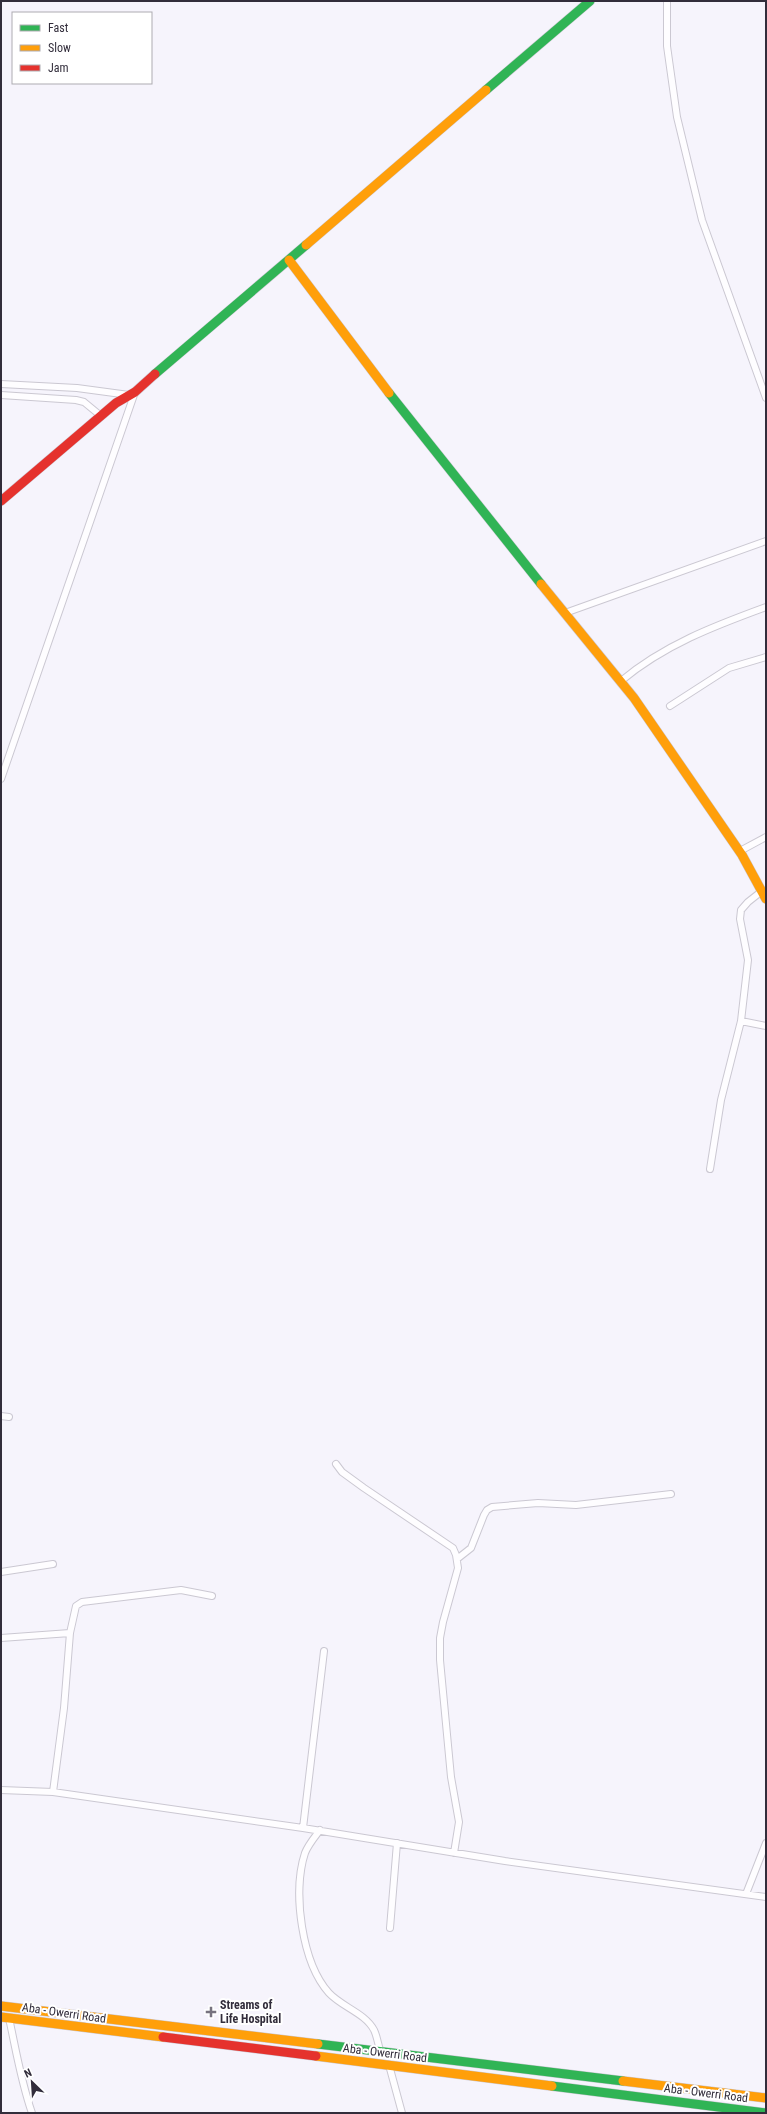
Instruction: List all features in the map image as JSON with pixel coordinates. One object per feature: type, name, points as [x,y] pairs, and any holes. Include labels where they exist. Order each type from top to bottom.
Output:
[{"type":"main road","points":[[1,501],[116,402],[132,393],[289,260],[590,1]]},
{"type":"main road","points":[[289,260],[364,361],[621,681],[740,851],[764,895]]},
{"type":"main road","name":"Aba - Owerri Road","points":[[1,2006],[380,2050],[766,2098]]},
{"type":"main road","name":"Aba - Owerri Road","points":[[5,2018],[766,2113]]},
{"type":"street","points":[[667,1],[667,46],[677,117],[702,220],[766,398]]},
{"type":"street","points":[[1,384],[132,393],[1,779]]},
{"type":"street","points":[[1,395],[76,400],[84,402],[101,416]]},
{"type":"street","points":[[565,613],[766,541]]},
{"type":"street","points":[[621,681],[642,664],[686,638],[766,607]]},
{"type":"street","points":[[670,706],[728,668],[766,657]]},
{"type":"street","points":[[740,851],[766,837]]},
{"type":"street","points":[[710,1169],[721,1100],[741,1021],[748,960],[740,919],[741,910],[764,895]]},
{"type":"street","points":[[741,1021],[766,1026]]},
{"type":"street","points":[[1,1416],[9,1417]]},
{"type":"street","points":[[336,1464],[342,1472],[364,1488],[453,1548],[457,1559],[458,1568],[444,1616],[440,1645],[451,1777],[459,1822],[454,1853]]},
{"type":"street","points":[[457,1559],[471,1548],[484,1515],[487,1510],[492,1508],[538,1504],[576,1505],[671,1494]]},
{"type":"street","points":[[1,1572],[53,1564]]},
{"type":"street","points":[[52,1792],[64,1708],[70,1633],[76,1606],[82,1602],[181,1590],[212,1596]]},
{"type":"street","points":[[1,1638],[70,1633]]},
{"type":"street","points":[[303,1828],[324,1651]]},
{"type":"street","points":[[1,1790],[52,1792],[320,1830],[454,1853],[766,1897]]},
{"type":"street","points":[[320,1830],[306,1852],[301,1886],[301,1910],[307,1951],[321,1982],[330,1994],[364,2019],[373,2030],[380,2050]]},
{"type":"street","points":[[390,1928],[397,1843]]},
{"type":"street","points":[[746,1894],[766,1843]]},
{"type":"street","points":[[5,2018],[18,2057],[23,2088],[32,2113]]},
{"type":"street","points":[[389,2065],[402,2113]]},
{"type":"traffic: fast","points":[[486,90],[590,1]]},
{"type":"traffic: fast","points":[[155,374],[306,245]]},
{"type":"traffic: fast","points":[[389,393],[541,584]]},
{"type":"traffic: fast","points":[[318,2044],[623,2081]]},
{"type":"traffic: fast","points":[[552,2086],[766,2113]]},
{"type":"traffic: slow","points":[[306,245],[486,90]]},
{"type":"traffic: slow","points":[[289,260],[389,393]]},
{"type":"traffic: slow","points":[[541,584],[634,698],[742,855],[766,899]]},
{"type":"traffic: slow","points":[[1,2006],[318,2044]]},
{"type":"traffic: slow","points":[[1,2017],[163,2037]]},
{"type":"traffic: slow","points":[[316,2056],[552,2086]]},
{"type":"traffic: slow","points":[[623,2081],[766,2098]]},
{"type":"traffic: jam","points":[[1,501],[116,403],[135,392],[155,374]]},
{"type":"traffic: jam","points":[[163,2037],[316,2056]]},
{"type":"place","name":"Streams of Life Hospital","points":[[211,2012]]}]
